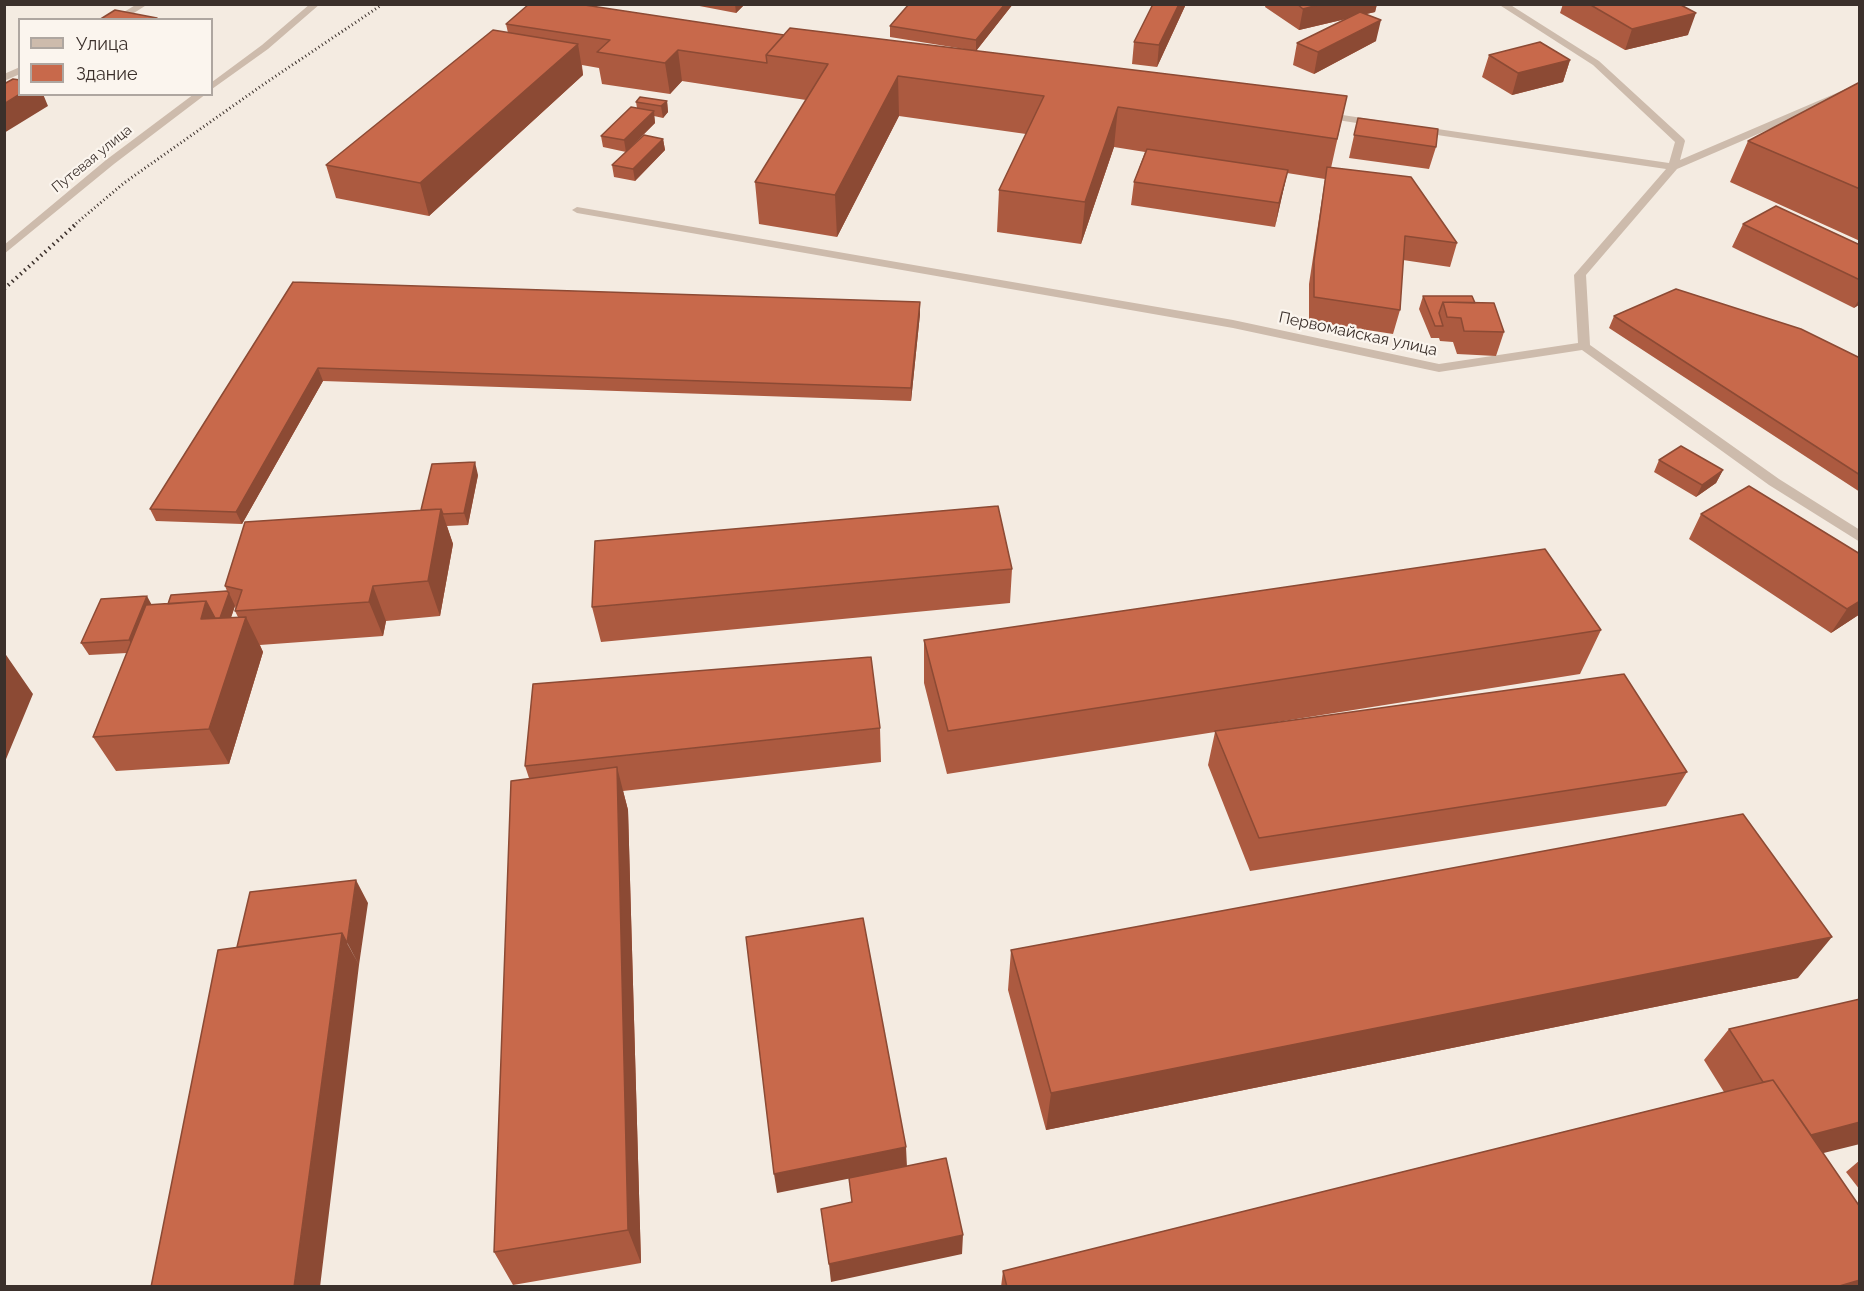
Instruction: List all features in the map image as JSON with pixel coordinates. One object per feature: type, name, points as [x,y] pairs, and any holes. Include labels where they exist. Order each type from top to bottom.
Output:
[{"type":"street","points":[[119,18],[144,4]]},
{"type":"street","points":[[213,85],[265,47],[316,4]]},
{"type":"street","points":[[1502,4],[1596,63],[1680,141],[1672,167],[1580,275],[1584,346],[1774,482],[1860,537]]},
{"type":"street","points":[[4,78],[18,71]]},
{"type":"street","points":[[1402,127],[1672,167],[1860,86]]},
{"type":"street","name":"Путевая улица","points":[[4,252],[110,162],[198,96]]},
{"type":"street","points":[[1308,113],[1390,125]]},
{"type":"street","name":"Первомайская улица","points":[[577,210],[1233,324],[1439,368],[1584,346]]},
{"type":"building","points":[[529,4],[578,4],[784,35],[766,55],[767,63],[678,50],[665,63],[597,52],[610,40],[506,24]]},
{"type":"building","points":[[909,4],[1005,4],[976,40],[890,26]]},
{"type":"building","points":[[1153,4],[1179,4],[1159,45],[1134,42]]},
{"type":"building","points":[[1297,4],[1321,4],[1303,9]]},
{"type":"building","points":[[1589,4],[1679,4],[1696,13],[1632,29]]},
{"type":"building","points":[[115,10],[157,18],[102,18]]},
{"type":"building","points":[[1360,12],[1381,20],[1318,52],[1297,43]]},
{"type":"building","points":[[790,28],[1347,96],[1337,139],[1118,107],[1085,202],[999,190],[1044,96],[898,76],[835,195],[755,182],[828,64],[766,55]]},
{"type":"building","points":[[493,30],[578,44],[420,183],[326,165]]},
{"type":"building","points":[[1540,42],[1570,60],[1518,73],[1489,55]]},
{"type":"building","points":[[13,79],[18,80],[18,95],[4,104],[4,84]]},
{"type":"building","points":[[1860,82],[1860,189],[1748,141]]},
{"type":"building","points":[[640,97],[667,101],[661,106],[636,102]]},
{"type":"building","points":[[631,107],[654,111],[624,140],[601,136]]},
{"type":"building","points":[[1358,118],[1438,129],[1436,147],[1354,135]]},
{"type":"building","points":[[644,135],[663,139],[633,169],[612,165]]},
{"type":"building","points":[[1147,149],[1288,170],[1279,203],[1134,182]]},
{"type":"building","points":[[1327,167],[1411,177],[1457,243],[1405,236],[1400,310],[1314,297],[1314,261]]},
{"type":"building","points":[[1776,206],[1860,245],[1860,280],[1743,224]]},
{"type":"building","points":[[293,282],[920,302],[911,388],[318,368],[236,512],[150,509]]},
{"type":"building","points":[[1676,289],[1801,329],[1860,358],[1860,475],[1614,316]]},
{"type":"building","points":[[1423,296],[1472,296],[1475,303],[1443,302],[1439,313],[1443,326],[1435,326]]},
{"type":"building","points":[[1443,302],[1494,303],[1504,332],[1464,331],[1461,318],[1447,317]]},
{"type":"building","points":[[1681,446],[1723,470],[1702,485],[1659,460]]},
{"type":"building","points":[[475,462],[464,513],[443,514],[441,509],[421,510],[432,464]]},
{"type":"building","points":[[1749,486],[1860,554],[1860,601],[1847,609],[1701,514]]},
{"type":"building","points":[[998,506],[1012,569],[592,607],[595,541]]},
{"type":"building","points":[[441,509],[428,581],[373,586],[369,602],[235,611],[242,590],[225,586],[245,522]]},
{"type":"building","points":[[1545,549],[1601,630],[948,731],[924,640]]},
{"type":"building","points":[[227,591],[229,593],[220,618],[215,618],[206,601],[168,604],[171,595]]},
{"type":"building","points":[[147,596],[129,640],[81,643],[101,599]]},
{"type":"building","points":[[206,601],[201,619],[246,617],[209,729],[93,737],[146,605]]},
{"type":"building","points":[[871,657],[880,728],[525,766],[533,684]]},
{"type":"building","points":[[1624,674],[1687,772],[1259,838],[1215,731]]},
{"type":"building","points":[[617,767],[628,1230],[494,1252],[511,781]]},
{"type":"building","points":[[1743,814],[1832,937],[1051,1093],[1011,950]]},
{"type":"building","points":[[356,880],[347,943],[342,933],[237,947],[250,892]]},
{"type":"building","points":[[863,918],[906,1147],[774,1174],[746,937]]},
{"type":"building","points":[[342,933],[294,1287],[151,1287],[218,950]]},
{"type":"building","points":[[1860,999],[1860,1122],[1811,1135],[1773,1080],[1763,1082],[1729,1029]]},
{"type":"building","points":[[1773,1080],[1860,1207],[1860,1280],[1836,1287],[1007,1287],[1003,1271]]},
{"type":"building","points":[[946,1158],[963,1235],[829,1264],[821,1209],[852,1202],[849,1178]]},
{"type":"railway","points":[[73,226],[124,183],[264,84],[383,4]]},
{"type":"railway","points":[[4,289],[75,225]]}]
